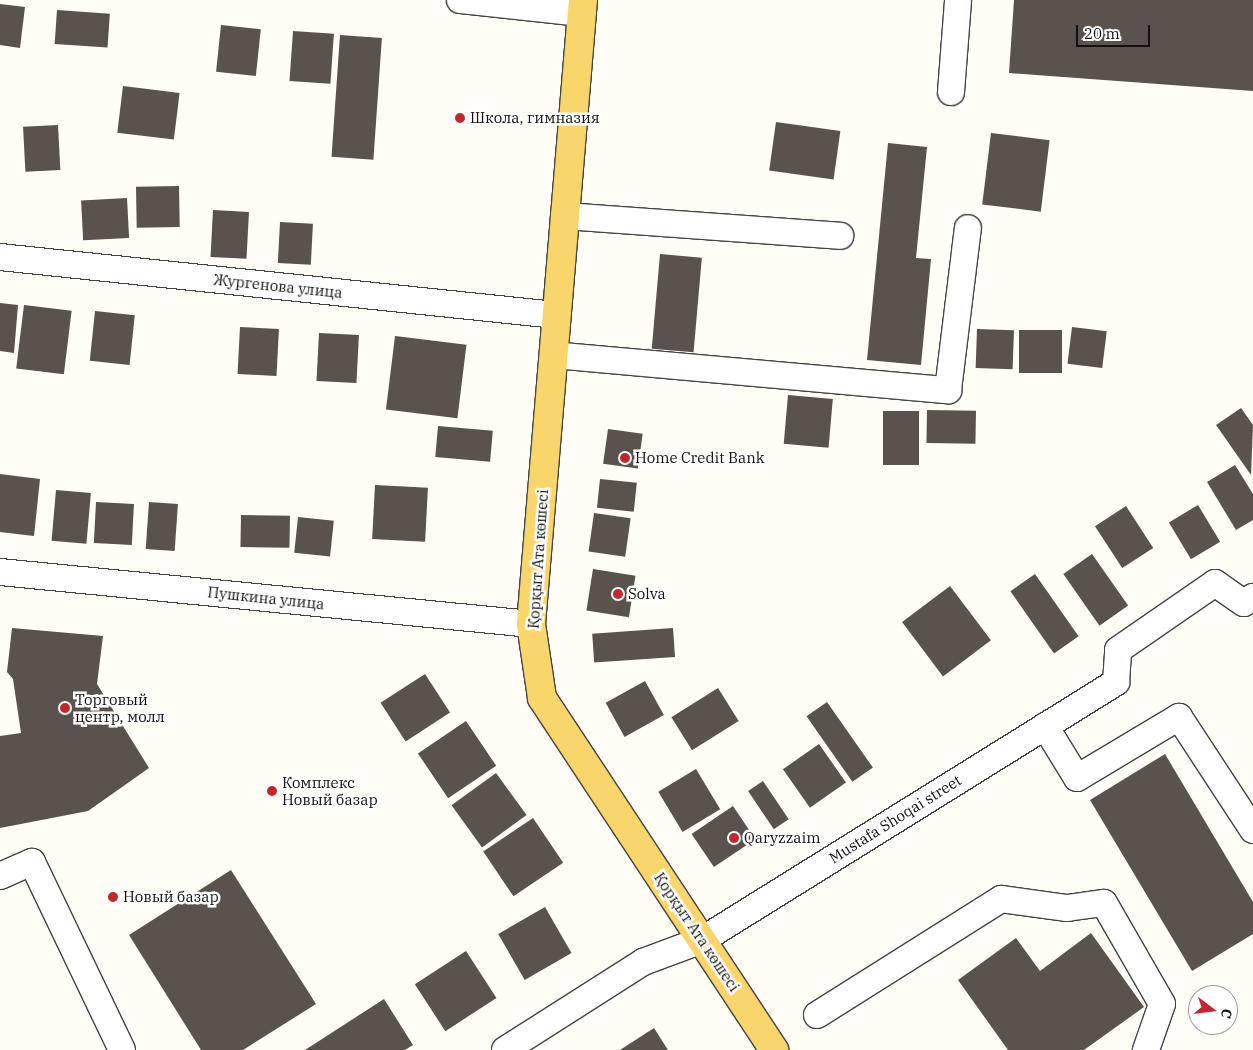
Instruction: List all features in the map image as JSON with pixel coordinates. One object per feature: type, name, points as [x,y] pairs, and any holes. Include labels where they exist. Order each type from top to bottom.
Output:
[{"type":"main road","name":"Қорқыт Ата көшесі","points":[[582,6],[531,624],[542,698],[774,1050]]},
{"type":"street","points":[[460,0],[582,6]]},
{"type":"street","points":[[951,92],[952,1]]},
{"type":"street","points":[[564,216],[840,236]]},
{"type":"street","points":[[553,355],[948,390],[968,228]]},
{"type":"street","name":"Жургенова улица","points":[[0,257],[556,315]]},
{"type":"street","name":"Пушкина улица","points":[[0,572],[531,624]]},
{"type":"street","name":"Mustafa Shoqai street","points":[[505,1050],[642,962],[702,940],[1116,682],[1118,650],[1215,583],[1244,603],[1253,597]]},
{"type":"street","points":[[1045,726],[1077,778],[1179,717],[1253,830]]},
{"type":"street","points":[[0,876],[32,862],[122,1050]]},
{"type":"street","points":[[818,1015],[1001,899],[1066,908],[1104,903],[1162,1004],[1146,1050]]},
{"type":"building","points":[[1014,0],[1253,0],[1253,91],[1009,73]]},
{"type":"building","points":[[0,4],[25,7],[20,48],[0,45]]},
{"type":"building","points":[[57,10],[110,14],[107,48],[55,44]]},
{"type":"building","points":[[221,25],[261,29],[256,76],[216,72]]},
{"type":"building","points":[[293,31],[334,34],[330,84],[290,81]]},
{"type":"building","points":[[340,35],[382,38],[373,160],[331,157]]},
{"type":"building","points":[[123,86],[180,93],[174,140],[117,133]]},
{"type":"building","points":[[776,122],[840,131],[834,180],[769,171]]},
{"type":"building","points":[[58,125],[60,170],[25,172],[23,127]]},
{"type":"building","points":[[991,133],[1050,140],[1041,212],[982,204]]},
{"type":"building","points":[[888,143],[927,147],[916,258],[931,259],[921,365],[867,360]]},
{"type":"building","points":[[179,186],[180,227],[137,228],[136,187]]},
{"type":"building","points":[[127,198],[129,238],[83,240],[81,200]]},
{"type":"building","points":[[213,210],[249,212],[246,259],[211,257]]},
{"type":"building","points":[[280,222],[313,224],[311,265],[278,263]]},
{"type":"building","points":[[660,254],[702,258],[694,352],[652,349]]},
{"type":"building","points":[[0,303],[18,305],[14,353],[0,351]]},
{"type":"building","points":[[24,305],[72,311],[64,374],[16,369]]},
{"type":"building","points":[[95,311],[135,315],[130,365],[90,361]]},
{"type":"building","points":[[240,327],[279,329],[276,376],[238,374]]},
{"type":"building","points":[[1072,327],[1107,331],[1102,368],[1067,364]]},
{"type":"building","points":[[977,329],[1014,330],[1013,369],[976,368]]},
{"type":"building","points":[[1019,330],[1062,330],[1062,373],[1019,373]]},
{"type":"building","points":[[319,333],[359,335],[356,383],[316,381]]},
{"type":"building","points":[[395,336],[466,345],[457,418],[386,409]]},
{"type":"building","points":[[788,395],[833,399],[829,448],[784,444]]},
{"type":"building","points":[[1241,408],[1253,425],[1251,475],[1216,425]]},
{"type":"building","points":[[927,410],[976,411],[975,444],[926,443]]},
{"type":"building","points":[[883,411],[919,411],[919,465],[883,465]]},
{"type":"building","points":[[438,426],[493,431],[490,462],[435,457]]},
{"type":"building","points":[[608,429],[643,434],[638,469],[603,464]]},
{"type":"building","points":[[1235,465],[1253,494],[1253,520],[1236,530],[1207,482]]},
{"type":"building","points":[[0,474],[40,479],[34,536],[0,532]]},
{"type":"building","points":[[600,479],[637,483],[634,512],[597,508]]},
{"type":"building","points":[[375,485],[428,488],[425,542],[372,539]]},
{"type":"building","points":[[56,490],[91,493],[86,544],[52,541]]},
{"type":"building","points":[[96,502],[134,504],[132,545],[94,543]]},
{"type":"building","points":[[149,502],[178,504],[175,551],[146,549]]},
{"type":"building","points":[[1198,505],[1220,542],[1191,559],[1169,523]]},
{"type":"building","points":[[1126,506],[1153,548],[1122,568],[1095,526]]},
{"type":"building","points":[[594,513],[631,518],[625,557],[589,552]]},
{"type":"building","points":[[241,515],[290,516],[289,548],[240,547]]},
{"type":"building","points":[[298,517],[334,521],[330,557],[294,553]]},
{"type":"building","points":[[1092,554],[1128,606],[1099,626],[1063,574]]},
{"type":"building","points":[[593,569],[635,576],[629,617],[586,610]]},
{"type":"building","points":[[1035,574],[1079,636],[1054,653],[1010,591]]},
{"type":"building","points":[[950,586],[991,640],[943,676],[902,622]]},
{"type":"building","name":"Торговый центр, молл","points":[[12,628],[103,636],[97,684],[149,768],[88,811],[0,828],[0,736],[21,733],[13,679],[7,672]]},
{"type":"building","points":[[673,628],[675,657],[594,663],[592,634]]},
{"type":"building","points":[[425,674],[450,713],[406,741],[381,703]]},
{"type":"building","points":[[645,681],[664,715],[625,737],[606,703]]},
{"type":"building","points":[[718,688],[739,721],[692,750],[671,717]]},
{"type":"building","points":[[827,702],[873,768],[852,782],[807,716]]},
{"type":"building","points":[[466,721],[496,766],[448,798],[418,753]]},
{"type":"building","points":[[819,744],[846,783],[810,808],[783,769]]},
{"type":"building","points":[[1165,754],[1253,902],[1253,934],[1192,971],[1090,800]]},
{"type":"building","points":[[696,769],[720,809],[682,832],[658,792]]},
{"type":"building","points":[[496,773],[527,815],[482,847],[452,805]]},
{"type":"building","points":[[763,781],[789,819],[774,829],[748,791]]},
{"type":"building","points":[[733,806],[755,839],[714,867],[692,834]]},
{"type":"building","points":[[533,818],[563,863],[513,896],[483,852]]},
{"type":"building","points":[[231,870],[316,1004],[243,1050],[201,1050],[129,935]]},
{"type":"building","points":[[545,907],[572,953],[525,980],[498,934]]},
{"type":"building","points":[[1091,933],[1144,1007],[1084,1050],[1008,1050],[958,980],[1016,938],[1040,971]]},
{"type":"building","points":[[466,951],[496,998],[445,1031],[415,984]]},
{"type":"building","points":[[384,999],[413,1045],[405,1050],[305,1050]]},
{"type":"building","points":[[654,1028],[668,1050],[620,1050]]},
{"type":"place","name":"Школа, гимназия","points":[[460,118]]},
{"type":"place","name":"Home Credit Bank","points":[[625,458]]},
{"type":"place","name":"Solva","points":[[618,594]]},
{"type":"place","name":"Торговый центр, молл","points":[[65,708]]},
{"type":"place","name":"Комплекс Новый базар","points":[[272,791]]},
{"type":"place","name":"Qaryzzaim","points":[[734,838]]},
{"type":"place","name":"Новый базар","points":[[113,897]]}]
